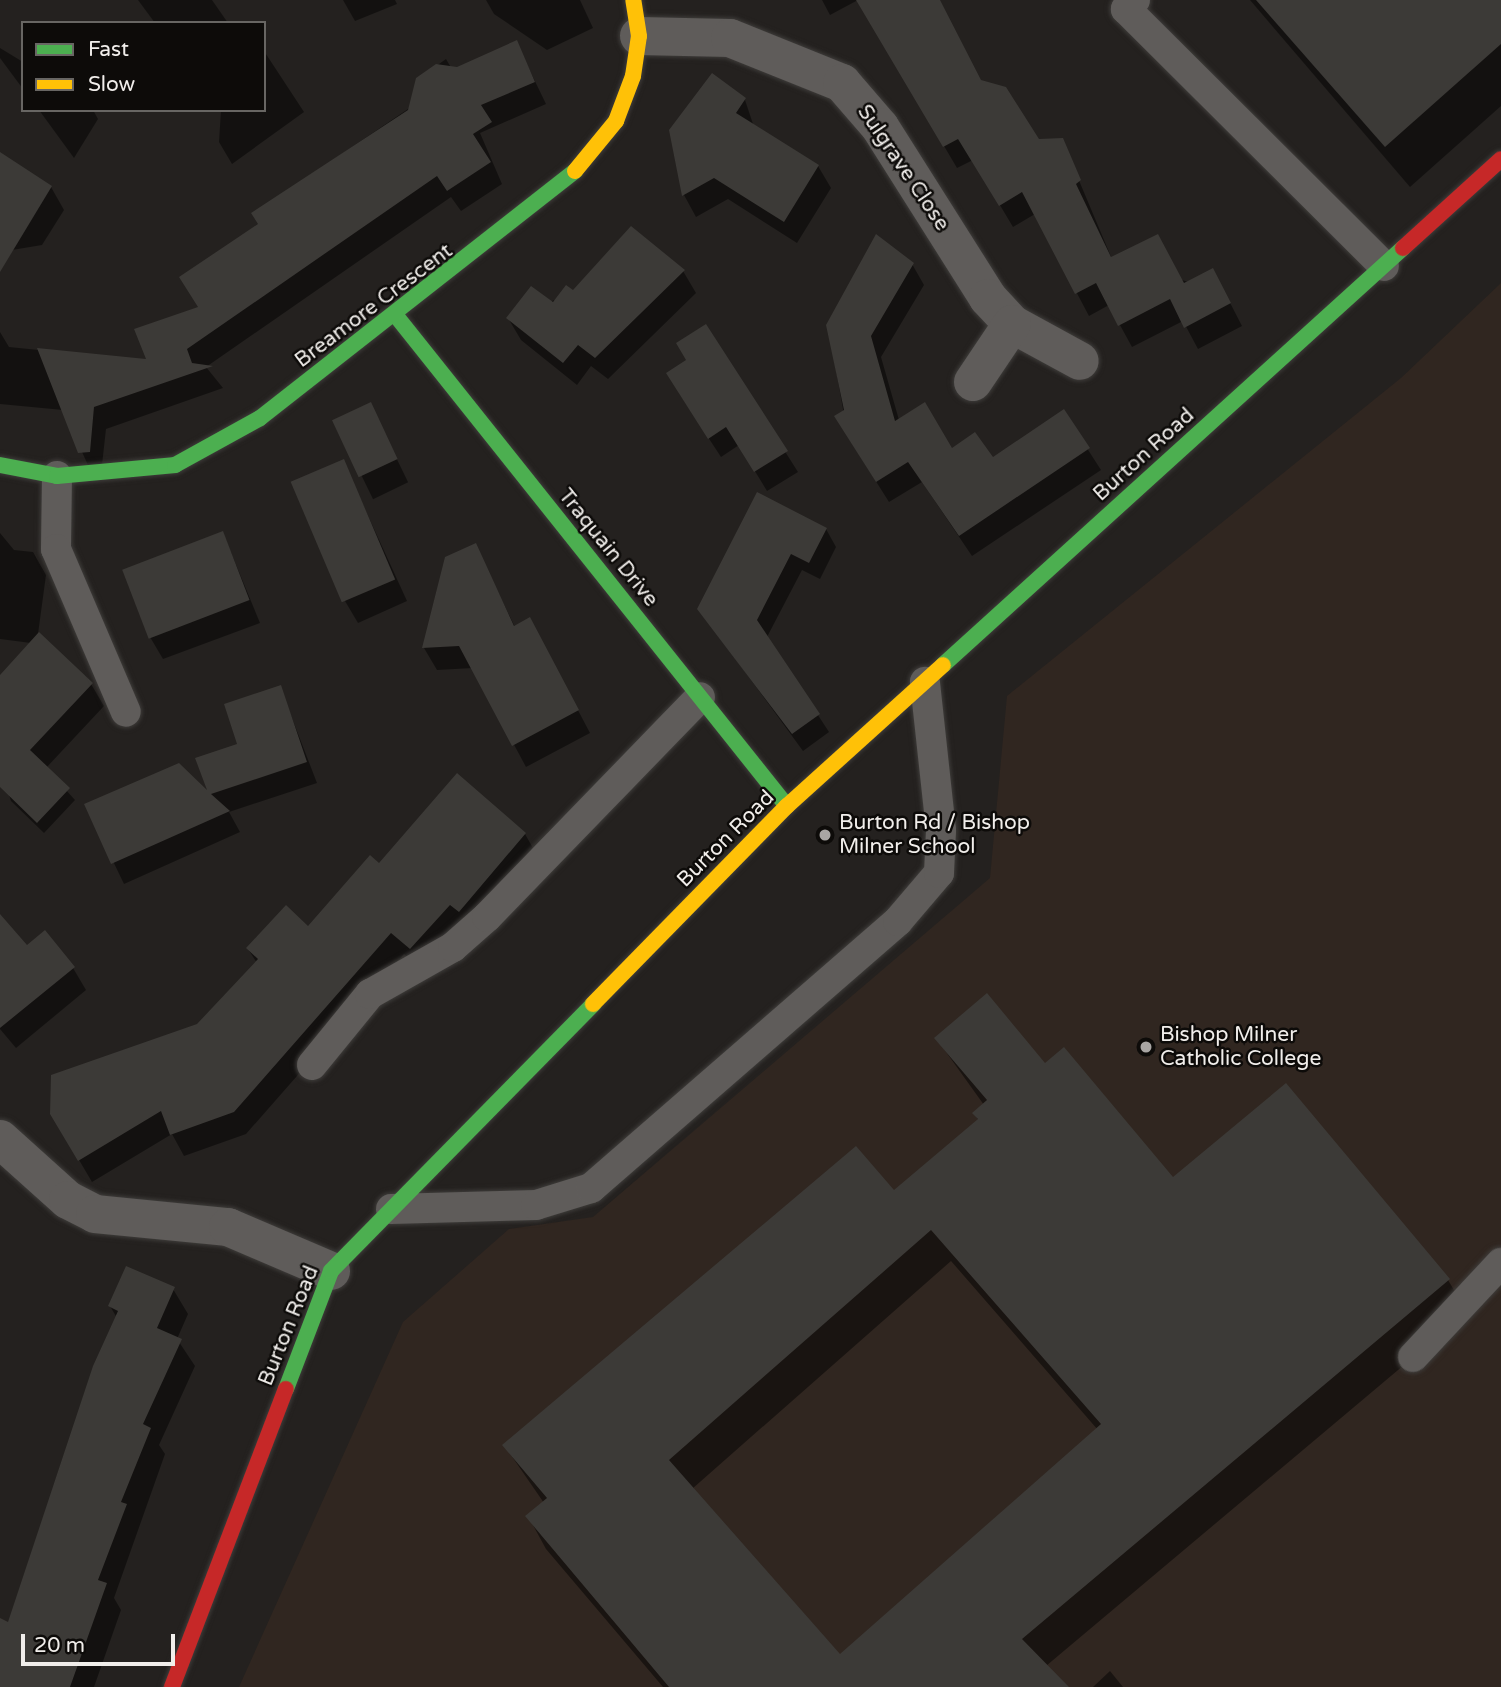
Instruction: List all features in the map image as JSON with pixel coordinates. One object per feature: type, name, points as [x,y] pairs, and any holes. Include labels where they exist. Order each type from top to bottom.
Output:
[{"type":"main road","name":"Breamore Crescent","points":[[0,465],[57,476],[175,465],[260,418],[397,317],[583,164],[616,121],[636,18]]},
{"type":"main road","name":"Burton Road","points":[[172,1687],[331,1271],[787,806],[1501,159]]},
{"type":"main road","name":"Traquain Drive","points":[[397,317],[787,806]]},
{"type":"street","name":"Sulgrave Close","points":[[636,18],[730,38],[842,83],[880,127],[988,298],[1012,324],[1080,361]]},
{"type":"street","points":[[973,382],[1012,324]]},
{"type":"street","points":[[0,1139],[68,1200],[95,1214],[228,1227],[331,1271]]},
{"type":"lane","points":[[1126,3],[1384,266]]},
{"type":"lane","points":[[57,476],[56,549],[126,712]]},
{"type":"lane","points":[[391,1209],[536,1205],[591,1188],[898,921],[939,873],[941,830],[925,682]]},
{"type":"lane","points":[[312,1065],[370,995],[453,947],[487,917],[700,697]]},
{"type":"lane","points":[[1413,1357],[1501,1263]]},
{"type":"shaded area","name":"Bishop Milner Catholic College","points":[[1501,283],[1501,1687],[239,1687],[403,1322],[509,1229],[593,1217],[990,878],[1007,696],[1401,378]]},
{"type":"building","points":[[856,0],[940,0],[981,80],[1006,87],[1039,139],[1063,138],[1081,180],[1076,184],[1111,257],[1158,234],[1184,283],[1213,268],[1231,303],[1184,328],[1170,299],[1118,326],[1096,283],[1075,294],[1022,192],[999,206],[958,139],[943,147]]},
{"type":"building","points":[[1256,0],[1501,0],[1501,44],[1385,147]]},
{"type":"building","points":[[517,40],[535,82],[481,105],[492,122],[473,134],[491,162],[447,191],[437,176],[187,349],[192,363],[213,366],[94,407],[90,452],[78,453],[37,348],[146,359],[134,329],[198,307],[179,277],[258,224],[251,213],[408,110],[416,78],[436,64],[457,67]]},
{"type":"building","points":[[712,73],[746,98],[736,113],[819,165],[784,222],[714,178],[682,196],[669,130]]},
{"type":"building","points":[[0,152],[52,186],[0,272]]},
{"type":"building","points":[[631,226],[685,270],[595,358],[578,345],[563,363],[506,318],[531,286],[553,302],[566,285],[573,290]]},
{"type":"building","points":[[876,234],[914,263],[871,336],[895,421],[925,402],[952,448],[975,432],[993,457],[1064,409],[1090,448],[959,536],[908,462],[876,482],[834,416],[844,410],[826,325]]},
{"type":"building","points":[[706,324],[788,451],[754,472],[726,427],[708,439],[666,373],[686,360],[676,343]]},
{"type":"building","points":[[371,402],[398,459],[359,477],[332,420]]},
{"type":"building","points":[[344,459],[395,580],[342,602],[291,482]]},
{"type":"building","points":[[757,492],[827,528],[809,563],[791,554],[757,620],[820,714],[792,734],[697,609]]},
{"type":"building","points":[[223,531],[250,600],[149,639],[122,570]]},
{"type":"building","points":[[476,543],[514,626],[530,617],[579,710],[512,746],[459,646],[422,648],[445,557]]},
{"type":"building","points":[[39,632],[93,683],[30,750],[70,788],[37,823],[0,787],[0,675]]},
{"type":"building","points":[[281,685],[307,762],[211,794],[230,811],[111,864],[84,804],[179,763],[207,790],[195,758],[237,744],[224,704]]},
{"type":"building","points":[[457,773],[526,833],[459,912],[450,905],[410,949],[391,933],[234,1112],[170,1135],[161,1111],[78,1161],[50,1114],[51,1075],[197,1024],[258,959],[246,948],[286,905],[308,926],[370,855],[379,863]]},
{"type":"building","points":[[0,914],[27,945],[45,930],[75,967],[0,1028]]},
{"type":"building","points":[[987,993],[1045,1063],[1064,1047],[1173,1177],[1286,1083],[1450,1279],[1022,1639],[1069,1687],[669,1687],[525,1516],[547,1498],[502,1445],[856,1146],[894,1190],[978,1119],[972,1113],[987,1100],[934,1038]],"holes":[[[931,1230],[1101,1424],[840,1654],[669,1460]]]},
{"type":"building","points":[[126,1266],[175,1287],[157,1328],[182,1339],[143,1424],[151,1428],[121,1502],[127,1504],[98,1580],[107,1583],[70,1687],[0,1687],[0,1618],[8,1622],[93,1366],[118,1311],[108,1306]]},
{"type":"traffic: fast","points":[[0,465],[57,476],[175,465],[260,418],[575,171]]},
{"type":"traffic: fast","points":[[943,665],[1403,248]]},
{"type":"traffic: fast","points":[[397,317],[787,806]]},
{"type":"traffic: fast","points":[[286,1389],[331,1271],[593,1004]]},
{"type":"traffic: slow","points":[[575,171],[616,121],[633,76],[639,36],[633,0]]},
{"type":"traffic: slow","points":[[593,1004],[787,806],[943,665]]},
{"type":"traffic: jam","points":[[1403,248],[1501,159]]},
{"type":"traffic: jam","points":[[172,1687],[286,1389]]},
{"type":"place","name":"Burton Rd / Bishop Milner School","points":[[825,835]]},
{"type":"place","name":"Bishop Milner Catholic College","points":[[1146,1047]]}]
